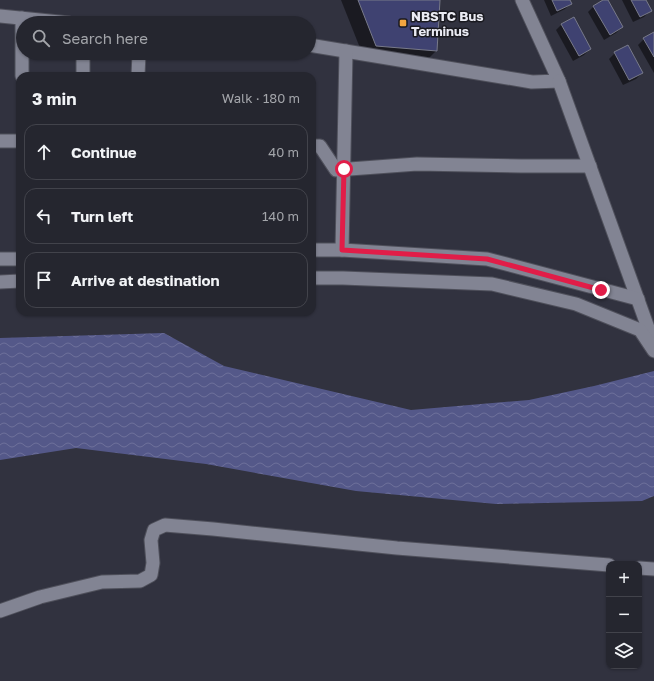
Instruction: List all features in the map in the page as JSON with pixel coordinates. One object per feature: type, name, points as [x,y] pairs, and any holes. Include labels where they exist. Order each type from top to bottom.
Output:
[{"type":"street","points":[[522,0],[559,81],[638,299],[651,336],[654,351]]},
{"type":"street","points":[[0,16],[16,17]]},
{"type":"street","points":[[316,46],[532,82],[559,81]]},
{"type":"street","points":[[342,250],[346,51]]},
{"type":"street","points":[[22,60],[22,72]]},
{"type":"street","points":[[83,60],[83,72]]},
{"type":"street","points":[[138,72],[139,60]]},
{"type":"street","points":[[0,141],[16,141]]},
{"type":"street","points":[[316,146],[320,146],[336,170],[417,164],[590,166]]},
{"type":"street","points":[[316,250],[342,250],[487,259],[638,299]]},
{"type":"street","points":[[0,259],[16,259]]},
{"type":"street","points":[[316,278],[492,284],[576,304],[640,330],[651,336]]},
{"type":"street","points":[[0,282],[16,281]]},
{"type":"street","points":[[0,611],[40,597],[102,582],[140,581],[151,574],[153,563],[151,540],[154,530],[165,525],[397,548],[606,566]]},
{"type":"street","points":[[642,568],[654,569]]},
{"type":"water","points":[[164,333],[224,366],[411,410],[529,400],[654,371],[654,496],[642,501],[496,504],[356,491],[206,464],[76,448],[0,460],[0,338]]},
{"type":"building","name":"NBSTC Bus Terminus","points":[[358,0],[440,0],[437,51],[376,46]]},
{"type":"building","points":[[552,0],[570,0],[572,4],[557,11]]},
{"type":"building","points":[[603,0],[608,0],[623,27],[610,35],[593,6]]},
{"type":"building","points":[[631,0],[646,0],[652,11],[640,17]]},
{"type":"building","points":[[574,17],[591,49],[579,56],[561,24]]},
{"type":"building","points":[[654,32],[654,57],[643,38]]},
{"type":"building","points":[[628,45],[643,73],[629,80],[614,52]]},
{"type":"place","name":"NBSTC Bus Terminus","points":[[403,23]]},
{"type":"route","points":[[344,169],[342,250],[487,259],[601,290]]}]
